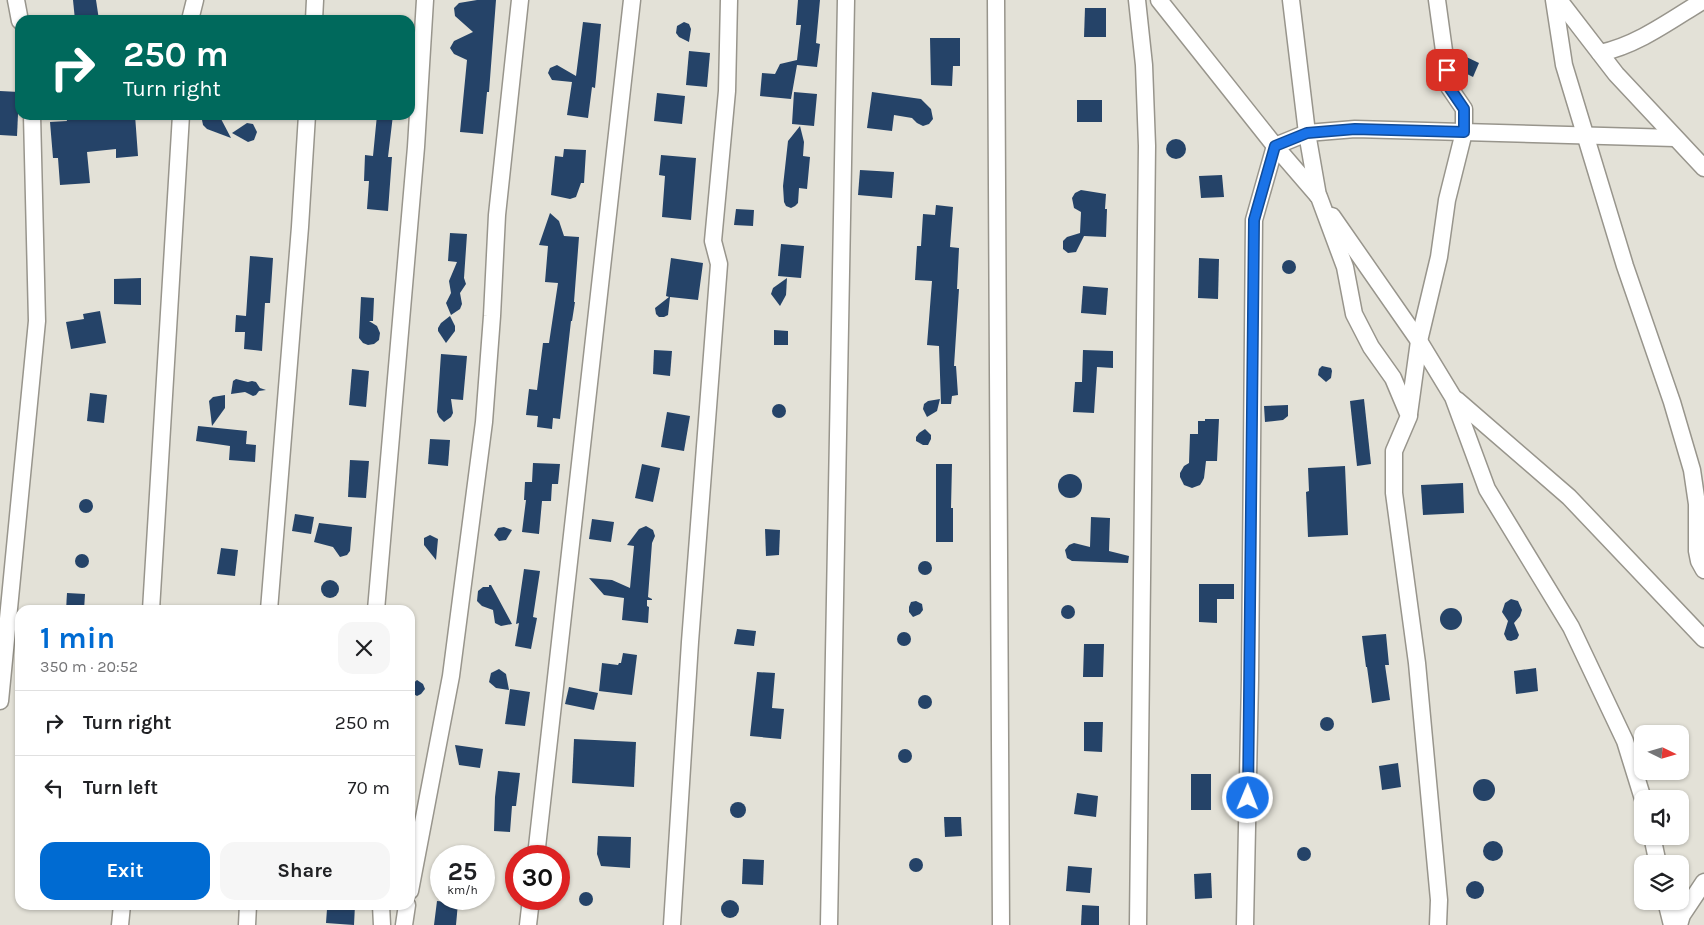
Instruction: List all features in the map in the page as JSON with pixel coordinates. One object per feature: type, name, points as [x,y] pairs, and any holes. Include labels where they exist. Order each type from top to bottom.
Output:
[{"type":"street","points":[[16,0],[19,15]]},
{"type":"street","points":[[191,15],[195,0]]},
{"type":"street","points":[[314,15],[315,0]]},
{"type":"street","points":[[376,605],[416,147],[425,0]]},
{"type":"street","points":[[415,865],[451,676],[484,422],[492,316],[496,215],[520,0]]},
{"type":"street","points":[[537,845],[632,0]]},
{"type":"street","points":[[672,925],[690,642],[719,264],[713,241],[726,91],[729,0]]},
{"type":"street","points":[[829,925],[846,0]]},
{"type":"street","points":[[996,0],[1000,925]]},
{"type":"street","points":[[1137,0],[1144,65],[1146,146],[1138,925]]},
{"type":"street","points":[[1159,0],[1275,146],[1319,197],[1419,341],[1453,397],[1487,489],[1571,626],[1626,741],[1640,790]]},
{"type":"street","points":[[1291,0],[1307,133],[1319,197],[1345,268],[1354,314],[1371,347],[1393,378],[1409,416]]},
{"type":"street","points":[[1437,0],[1449,87],[1464,109],[1464,132],[1447,200],[1439,257],[1419,341],[1409,416],[1394,451],[1394,493],[1417,663],[1440,900],[1438,925]]},
{"type":"street","points":[[1554,0],[1564,65],[1624,266],[1686,447],[1692,470],[1697,504],[1697,551],[1699,561],[1704,570]]},
{"type":"street","points":[[1559,0],[1616,74],[1675,138],[1703,164]]},
{"type":"street","points":[[1600,53],[1617,49],[1704,0]]},
{"type":"street","points":[[0,701],[37,321],[32,120]]},
{"type":"street","points":[[150,605],[181,120]]},
{"type":"street","points":[[269,605],[300,227],[307,120]]},
{"type":"street","points":[[1275,146],[1307,133],[1355,129],[1675,138]]},
{"type":"street","points":[[1245,925],[1250,689],[1254,220],[1275,146]]},
{"type":"street","points":[[1453,397],[1569,497],[1704,639]]},
{"type":"street","points":[[1679,925],[1682,915],[1704,882]]},
{"type":"street","points":[[120,925],[122,910]]},
{"type":"street","points":[[247,925],[248,910]]},
{"type":"street","points":[[381,910],[382,925]]},
{"type":"street","points":[[404,925],[406,910]]},
{"type":"street","points":[[528,925],[530,910]]},
{"type":"street","points":[[1668,910],[1672,925]]},
{"type":"building","points":[[73,0],[96,0],[98,15],[74,15]]},
{"type":"building","points":[[477,0],[496,0],[489,92],[487,92],[483,134],[460,132],[467,60],[454,54],[450,48],[454,41],[473,32],[455,16],[454,8],[459,3]]},
{"type":"building","points":[[798,0],[820,0],[816,43],[820,44],[817,67],[797,65],[791,99],[760,96],[762,73],[775,74],[780,64],[797,60],[801,25],[796,25]]},
{"type":"building","points":[[1085,8],[1106,8],[1106,37],[1084,37]]},
{"type":"building","points":[[583,22],[601,24],[595,88],[592,87],[588,118],[567,115],[572,82],[552,80],[548,73],[550,68],[557,65],[576,76]]},
{"type":"building","points":[[684,22],[689,24],[691,29],[689,42],[679,37],[676,33],[677,26]]},
{"type":"building","points":[[930,38],[960,38],[960,66],[953,66],[952,86],[931,85]]},
{"type":"building","points":[[689,51],[710,53],[707,87],[686,85]]},
{"type":"building","points":[[1458,53],[1479,63],[1473,77],[1457,69],[1455,59]]},
{"type":"building","points":[[0,91],[15,92],[17,136],[0,135]]},
{"type":"building","points":[[794,92],[817,94],[814,126],[792,124]]},
{"type":"building","points":[[872,92],[921,99],[931,109],[933,119],[929,124],[923,126],[912,118],[894,115],[892,131],[867,128]]},
{"type":"building","points":[[657,93],[685,96],[682,124],[654,121]]},
{"type":"building","points":[[1077,100],[1102,100],[1102,122],[1077,122]]},
{"type":"building","points":[[135,120],[138,156],[116,158],[116,149],[87,152],[90,183],[60,185],[58,158],[53,158],[50,122]]},
{"type":"building","points":[[202,120],[222,120],[231,138],[207,129],[203,125]]},
{"type":"building","points":[[377,120],[392,120],[388,157],[392,157],[388,211],[367,209],[369,181],[364,181],[365,155],[373,156]]},
{"type":"building","points":[[247,123],[253,124],[257,132],[254,140],[248,142],[232,133]]},
{"type":"building","points":[[800,126],[804,142],[803,156],[810,157],[807,189],[799,188],[798,203],[791,208],[786,206],[784,202],[783,186],[788,141]]},
{"type":"building","points":[[1176,139],[1183,142],[1186,149],[1183,156],[1176,159],[1169,156],[1166,149],[1169,142]]},
{"type":"building","points":[[564,149],[586,150],[584,183],[581,183],[576,197],[570,199],[551,195],[555,156],[563,157]]},
{"type":"building","points":[[661,155],[696,158],[691,220],[662,217],[665,176],[659,175]]},
{"type":"building","points":[[860,170],[894,172],[892,198],[858,195]]},
{"type":"building","points":[[1222,175],[1224,197],[1201,198],[1199,176]]},
{"type":"building","points":[[1081,190],[1106,194],[1106,237],[1084,236],[1076,252],[1068,253],[1063,249],[1063,241],[1067,237],[1080,233],[1081,212],[1074,208],[1072,198],[1075,193]]},
{"type":"building","points":[[936,205],[953,207],[950,247],[959,248],[957,289],[959,289],[954,366],[956,366],[958,395],[952,396],[951,404],[941,404],[939,346],[927,345],[932,281],[915,280],[917,246],[921,246],[923,214],[935,215]]},
{"type":"building","points":[[736,209],[754,210],[753,226],[734,225]]},
{"type":"building","points":[[550,213],[559,221],[564,236],[579,237],[575,302],[571,321],[560,419],[553,418],[552,429],[537,427],[538,416],[526,415],[529,389],[537,390],[543,343],[549,343],[558,283],[545,282],[548,246],[539,245]]},
{"type":"building","points":[[450,233],[467,234],[464,278],[466,284],[460,293],[462,304],[460,309],[451,315],[446,303],[451,293],[449,281],[457,262],[448,261]]},
{"type":"building","points":[[781,244],[804,246],[801,278],[778,276]]},
{"type":"building","points":[[250,256],[273,258],[270,303],[265,303],[262,351],[244,349],[245,332],[235,332],[236,315],[246,316]]},
{"type":"building","points":[[671,258],[703,263],[698,300],[670,297],[668,315],[659,317],[656,314],[655,308],[669,297],[666,296]]},
{"type":"building","points":[[1199,258],[1219,259],[1218,299],[1198,298]]},
{"type":"building","points":[[1286,260],[1292,260],[1296,267],[1292,274],[1286,274],[1282,270],[1282,264]]},
{"type":"building","points":[[141,278],[141,305],[114,304],[114,279]]},
{"type":"building","points":[[787,278],[786,295],[780,306],[771,294],[773,288]]},
{"type":"building","points":[[1083,286],[1108,288],[1106,315],[1081,313]]},
{"type":"building","points":[[361,297],[374,298],[373,321],[369,321],[377,326],[380,333],[379,340],[374,344],[368,345],[363,343],[359,338]]},
{"type":"building","points":[[100,311],[106,343],[71,349],[66,322],[84,319],[83,314]]},
{"type":"building","points":[[450,316],[455,326],[455,331],[446,343],[438,328]]},
{"type":"building","points":[[774,330],[788,331],[788,345],[774,345]]},
{"type":"building","points":[[654,350],[672,351],[670,376],[653,374]]},
{"type":"building","points":[[1083,350],[1113,351],[1113,368],[1097,367],[1094,413],[1073,412],[1075,382],[1082,382]]},
{"type":"building","points":[[441,354],[467,356],[463,400],[451,399],[453,413],[444,422],[437,412]]},
{"type":"building","points":[[1322,366],[1331,368],[1332,371],[1331,378],[1326,382],[1318,375],[1319,369]]},
{"type":"building","points":[[352,369],[369,371],[366,407],[349,405]]},
{"type":"building","points":[[236,379],[256,382],[260,388],[266,390],[259,391],[253,396],[245,392],[231,394],[233,381]]},
{"type":"building","points":[[90,393],[107,395],[104,423],[87,421]]},
{"type":"building","points":[[225,395],[225,408],[212,426],[209,401],[213,397]]},
{"type":"building","points":[[940,399],[937,411],[927,417],[923,409],[924,404],[928,401]]},
{"type":"building","points":[[1364,399],[1371,464],[1357,466],[1350,401]]},
{"type":"building","points":[[776,404],[782,404],[786,411],[782,418],[776,418],[772,414],[772,408]]},
{"type":"building","points":[[1288,405],[1288,416],[1283,420],[1265,422],[1264,406]]},
{"type":"building","points":[[667,412],[690,416],[684,451],[661,447]]},
{"type":"building","points":[[1205,419],[1219,419],[1217,461],[1206,461],[1202,482],[1200,485],[1192,488],[1184,485],[1180,473],[1184,466],[1189,463],[1190,434],[1198,434],[1198,421],[1205,421]]},
{"type":"building","points":[[198,426],[247,431],[246,444],[256,445],[255,462],[229,460],[230,446],[196,441]]},
{"type":"building","points":[[925,429],[931,435],[928,445],[923,445],[916,441],[919,433]]},
{"type":"building","points":[[430,439],[450,440],[448,466],[428,464]]},
{"type":"building","points":[[350,460],[369,461],[366,498],[348,497]]},
{"type":"building","points":[[533,463],[560,464],[558,484],[552,484],[551,501],[542,501],[539,534],[522,532],[526,500],[524,500],[525,482],[532,482]]},
{"type":"building","points":[[642,464],[660,468],[653,502],[635,498]]},
{"type":"building","points":[[936,464],[952,464],[951,508],[953,508],[953,542],[936,542]]},
{"type":"building","points":[[1345,466],[1348,535],[1308,537],[1306,492],[1309,491],[1308,468]]},
{"type":"building","points":[[1070,474],[1075,475],[1081,481],[1081,491],[1075,497],[1070,498],[1065,497],[1059,491],[1058,486],[1059,481],[1065,475]]},
{"type":"building","points":[[1463,483],[1464,513],[1423,515],[1421,485]]},
{"type":"building","points":[[83,499],[89,499],[93,506],[89,513],[83,513],[79,509],[79,503]]},
{"type":"building","points":[[295,514],[314,517],[311,534],[292,531]]},
{"type":"building","points":[[1091,517],[1110,518],[1109,551],[1129,556],[1128,563],[1072,561],[1067,558],[1065,550],[1069,545],[1074,543],[1090,547]]},
{"type":"building","points":[[592,519],[614,522],[611,542],[589,539]]},
{"type":"building","points":[[319,523],[352,527],[350,551],[347,555],[340,557],[333,547],[314,542]]},
{"type":"building","points":[[646,526],[653,530],[655,536],[652,543],[648,597],[652,600],[647,600],[647,606],[649,607],[648,623],[622,620],[624,598],[604,595],[589,578],[612,580],[630,588],[634,546],[627,545],[639,529]]},
{"type":"building","points":[[504,527],[512,530],[506,540],[499,541],[494,535],[498,528]]},
{"type":"building","points":[[765,529],[780,530],[779,555],[766,556]]},
{"type":"building","points":[[430,535],[438,539],[436,560],[424,545],[424,538]]},
{"type":"building","points":[[221,548],[238,550],[235,576],[217,574]]},
{"type":"building","points":[[79,554],[85,554],[89,561],[85,568],[79,568],[75,564],[75,558]]},
{"type":"building","points":[[922,561],[928,561],[932,568],[928,575],[922,575],[918,571],[918,565]]},
{"type":"building","points":[[524,569],[540,571],[533,617],[537,618],[531,649],[515,646],[519,623],[516,624]]},
{"type":"building","points":[[330,580],[336,583],[339,589],[336,595],[330,598],[324,595],[321,589],[324,583]]},
{"type":"building","points":[[1199,584],[1234,584],[1234,599],[1217,599],[1217,623],[1199,622]]},
{"type":"building","points":[[491,585],[512,624],[501,626],[495,623],[493,610],[482,606],[477,601],[478,591],[483,587],[489,587]]},
{"type":"building","points":[[67,593],[85,594],[84,605],[66,605]]},
{"type":"building","points":[[1511,599],[1518,601],[1522,610],[1514,623],[1519,635],[1517,639],[1511,641],[1507,640],[1504,634],[1508,621],[1502,612],[1505,603]]},
{"type":"building","points":[[916,601],[922,604],[923,610],[920,614],[913,617],[909,612],[909,607],[911,602]]},
{"type":"building","points":[[1065,605],[1071,605],[1075,612],[1071,619],[1065,619],[1061,615],[1061,609]]},
{"type":"building","points":[[1447,608],[1455,608],[1462,615],[1462,623],[1455,630],[1447,630],[1440,623],[1440,615]]},
{"type":"building","points":[[737,629],[756,631],[754,646],[734,644]]},
{"type":"building","points":[[901,632],[907,632],[911,639],[907,646],[901,646],[897,642],[897,636]]},
{"type":"building","points":[[1386,634],[1389,665],[1385,665],[1390,700],[1372,703],[1362,636]]},
{"type":"building","points":[[1084,644],[1104,644],[1103,677],[1083,677]]},
{"type":"building","points":[[623,653],[637,655],[632,695],[599,691],[602,663],[618,665],[621,663]]},
{"type":"building","points":[[1536,668],[1538,691],[1516,694],[1514,671]]},
{"type":"building","points":[[499,669],[506,674],[509,690],[496,688],[489,682],[491,673]]},
{"type":"building","points":[[757,672],[775,673],[772,708],[784,709],[781,739],[750,736]]},
{"type":"building","points":[[417,680],[423,684],[425,689],[417,696],[415,695],[415,682]]},
{"type":"building","points":[[569,687],[598,693],[594,710],[565,704]]},
{"type":"building","points":[[510,689],[530,692],[525,726],[505,724]]},
{"type":"building","points":[[922,695],[928,695],[932,702],[928,709],[922,709],[918,705],[918,699]]},
{"type":"building","points":[[1324,717],[1330,717],[1334,724],[1330,731],[1324,731],[1320,727],[1320,721]]},
{"type":"building","points":[[1084,722],[1103,722],[1102,752],[1084,751]]},
{"type":"building","points":[[574,739],[636,742],[634,787],[572,783]]},
{"type":"building","points":[[455,745],[483,749],[480,768],[459,765]]},
{"type":"building","points":[[902,749],[908,749],[912,756],[908,763],[902,763],[898,759],[898,753]]},
{"type":"building","points":[[1398,763],[1401,787],[1382,790],[1379,766]]},
{"type":"building","points":[[498,771],[520,773],[516,806],[512,806],[510,832],[494,831]]},
{"type":"building","points":[[1191,774],[1211,774],[1211,810],[1191,810]]},
{"type":"building","points":[[1484,779],[1492,782],[1495,790],[1492,798],[1484,801],[1476,798],[1473,790],[1476,782]]},
{"type":"building","points":[[1077,793],[1098,796],[1096,817],[1074,814]]},
{"type":"building","points":[[738,802],[746,810],[738,818],[730,810]]},
{"type":"building","points":[[944,817],[961,817],[962,836],[945,837]]},
{"type":"building","points":[[598,836],[631,837],[630,868],[601,866],[597,854]]},
{"type":"building","points":[[1493,841],[1500,844],[1503,851],[1500,858],[1493,861],[1486,858],[1483,851],[1486,844]]},
{"type":"building","points":[[1301,847],[1307,847],[1311,854],[1307,861],[1301,861],[1297,857],[1297,851]]},
{"type":"building","points":[[913,858],[919,858],[923,865],[919,872],[913,872],[909,868],[909,862]]},
{"type":"building","points":[[743,859],[764,860],[763,885],[742,884]]},
{"type":"building","points":[[1068,866],[1092,868],[1090,893],[1066,891]]},
{"type":"building","points":[[1211,873],[1212,898],[1195,899],[1194,874]]},
{"type":"building","points":[[1475,881],[1481,884],[1484,890],[1481,896],[1475,899],[1469,896],[1466,890],[1469,884]]},
{"type":"building","points":[[583,892],[589,892],[593,899],[589,906],[583,906],[579,902],[579,896]]},
{"type":"building","points":[[730,900],[738,905],[739,909],[734,917],[730,918],[722,913],[721,909],[726,901]]},
{"type":"building","points":[[1082,905],[1099,906],[1099,925],[1081,925]]},
{"type":"building","points":[[327,910],[355,910],[354,925],[326,923]]},
{"type":"building","points":[[436,910],[457,910],[456,925],[434,925]]},
{"type":"route","points":[[1248,798],[1254,220],[1275,146],[1307,133],[1355,129],[1464,132],[1464,109],[1449,87],[1447,70]]}]
